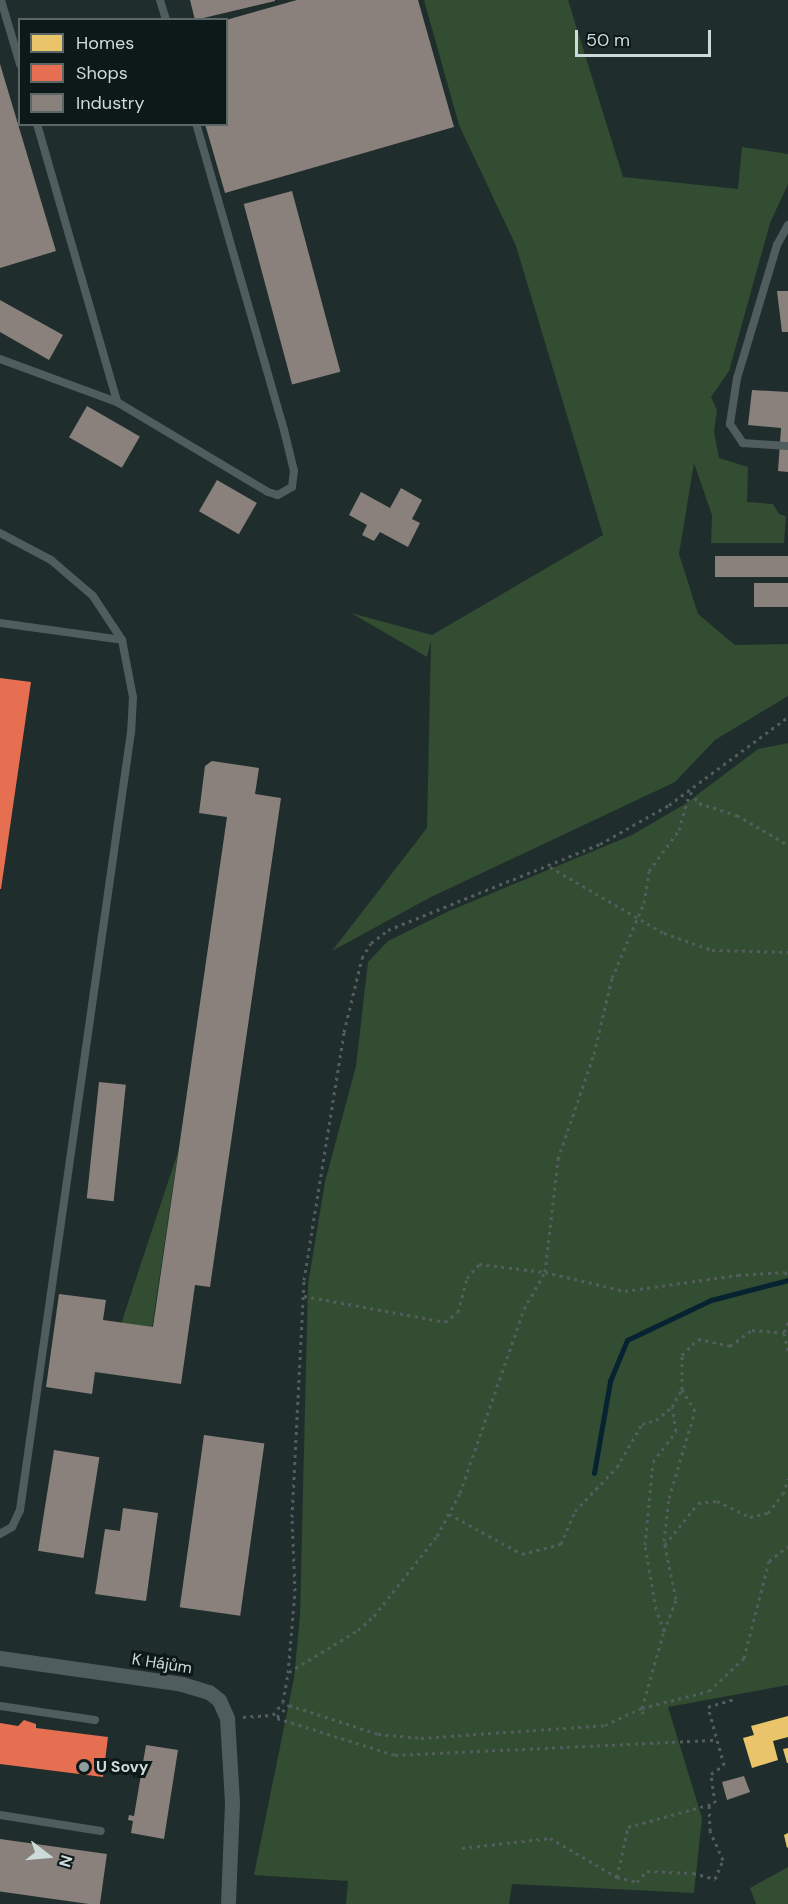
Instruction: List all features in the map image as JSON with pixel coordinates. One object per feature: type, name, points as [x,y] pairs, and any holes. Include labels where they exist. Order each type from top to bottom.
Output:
[{"type":"street","name":"K Hájům","points":[[0,1658],[197,1687],[219,1700],[227,1718]]},
{"type":"street","points":[[227,1718],[232,1803],[228,1904]]},
{"type":"lane","points":[[1,0],[18,57]]},
{"type":"lane","points":[[160,0],[165,18]]},
{"type":"lane","points":[[38,126],[117,402]]},
{"type":"lane","points":[[0,359],[117,402],[268,492],[286,492],[295,480],[284,430],[197,126]]},
{"type":"lane","points":[[788,225],[777,245],[737,378],[730,424],[743,443],[788,446]]},
{"type":"lane","points":[[0,533],[74,577],[93,596],[122,640],[130,668],[131,732],[20,1510],[12,1527],[0,1534]]},
{"type":"lane","points":[[0,623],[122,640]]},
{"type":"lane","points":[[0,1706],[95,1720]]},
{"type":"lane","points":[[0,1815],[101,1831]]},
{"type":"path","points":[[275,1716],[283,1702],[288,1673],[295,1591],[292,1517],[304,1296],[344,1032],[362,958],[371,942],[388,930],[600,844],[690,792],[788,717]]},
{"type":"path","points":[[690,792],[699,803],[737,815],[788,845]]},
{"type":"path","points":[[288,1673],[358,1630],[374,1616],[436,1536],[460,1493],[524,1309],[545,1272],[558,1159],[594,1054],[612,978],[637,919],[649,872],[679,830],[690,792]]},
{"type":"path","points":[[549,866],[637,919],[712,950],[788,952]]},
{"type":"path","points":[[304,1296],[445,1322],[458,1312],[467,1278],[479,1264],[545,1272],[625,1291],[738,1275],[785,1272],[788,1276]]},
{"type":"path","points":[[788,1322],[784,1333],[788,1351]]},
{"type":"path","points":[[449,1514],[522,1554],[561,1544],[575,1511],[617,1467],[642,1424],[656,1420],[672,1407],[682,1389],[682,1355],[698,1339],[730,1346],[752,1330],[784,1333]]},
{"type":"path","points":[[644,1714],[642,1708],[664,1631],[676,1599],[665,1545],[669,1498],[696,1411],[682,1389]]},
{"type":"path","points":[[664,1631],[656,1609],[645,1545],[653,1462],[676,1431],[672,1407]]},
{"type":"path","points":[[665,1545],[698,1503],[717,1501],[750,1516],[768,1513],[783,1494],[788,1479]]},
{"type":"path","points":[[275,1716],[289,1705],[378,1734],[421,1738],[605,1725],[642,1708],[710,1691],[744,1659],[769,1562],[788,1546]]},
{"type":"path","points":[[617,1877],[628,1827],[715,1803],[711,1774],[724,1765],[708,1707],[734,1700]]},
{"type":"path","points":[[227,1718],[275,1716],[395,1755],[717,1740]]},
{"type":"path","points":[[462,1848],[550,1838],[617,1877],[637,1882],[647,1871],[693,1873],[715,1879],[723,1860],[710,1831],[709,1804]]},
{"type":"green space","points":[[424,0],[568,0],[623,177],[738,189],[742,147],[788,154],[788,184],[770,223],[729,371],[711,397],[717,410],[714,432],[719,458],[748,467],[747,502],[773,504],[779,514],[786,516],[784,543],[711,543],[712,515],[694,463],[679,554],[698,614],[735,645],[788,644],[788,696],[715,740],[675,782],[429,898],[332,951],[427,828],[431,641],[427,657],[351,613],[432,635],[603,535],[516,246],[459,125]]},
{"type":"green space","points":[[788,743],[788,1685],[668,1707],[702,1818],[694,1893],[512,1884],[509,1904],[346,1904],[348,1881],[254,1875],[294,1678],[300,1616],[308,1284],[325,1182],[356,1066],[368,962],[388,941],[449,911],[632,835],[685,804],[758,749]]},
{"type":"green space","points":[[178,1152],[152,1328],[121,1324]]},
{"type":"green space","points":[[788,1867],[788,1904],[756,1904],[750,1888]]},
{"type":"building: Homes","points":[[788,1716],[788,1737],[773,1741],[778,1760],[752,1768],[743,1738],[754,1735],[751,1726]]},
{"type":"building: Homes","points":[[788,1748],[788,1763],[787,1763],[783,1749]]},
{"type":"building: Homes","points":[[788,1833],[788,1847],[787,1848],[784,1835]]},
{"type":"building: Shops","points":[[0,678],[31,682],[1,889],[0,889]]},
{"type":"building: Shops","points":[[24,1720],[36,1724],[36,1728],[108,1737],[103,1777],[0,1764],[0,1723],[18,1726]]},
{"type":"building: Industry","points":[[190,0],[275,0],[203,18],[194,18]]},
{"type":"building: Industry","points":[[297,0],[418,0],[454,127],[225,193],[206,126],[228,126],[228,19]]},
{"type":"building: Industry","points":[[0,64],[56,251],[0,268]]},
{"type":"building: Industry","points":[[292,191],[340,372],[292,385],[244,204]]},
{"type":"building: Industry","points":[[777,291],[788,291],[788,332],[782,332]]},
{"type":"building: Industry","points":[[0,300],[63,335],[49,360],[0,332]]},
{"type":"building: Industry","points":[[752,390],[788,392],[788,472],[778,471],[781,428],[748,425]]},
{"type":"building: Industry","points":[[87,406],[140,436],[122,468],[69,437]]},
{"type":"building: Industry","points":[[217,480],[257,503],[239,534],[199,511]]},
{"type":"building: Industry","points":[[401,488],[422,500],[412,519],[420,523],[408,547],[380,532],[374,541],[362,535],[367,525],[349,515],[361,492],[390,508]]},
{"type":"building: Industry","points":[[715,556],[788,556],[788,577],[715,577]]},
{"type":"building: Industry","points":[[754,583],[788,583],[788,607],[754,607]]},
{"type":"building: Industry","points":[[212,761],[259,768],[255,794],[281,798],[210,1287],[195,1285],[181,1384],[95,1372],[92,1394],[46,1387],[59,1294],[106,1300],[103,1320],[153,1327],[227,817],[199,813],[205,766]]},
{"type":"building: Industry","points":[[99,1082],[126,1085],[114,1201],[87,1198]]},
{"type":"building: Industry","points":[[204,1435],[264,1443],[240,1616],[180,1607]]},
{"type":"building: Industry","points":[[54,1450],[99,1457],[83,1558],[38,1551]]},
{"type":"building: Industry","points":[[123,1508],[158,1513],[146,1601],[95,1594],[105,1529],[120,1531]]},
{"type":"building: Industry","points":[[146,1745],[178,1750],[164,1839],[131,1833],[133,1821],[128,1820],[129,1815],[134,1816]]},
{"type":"building: Industry","points":[[744,1776],[750,1792],[727,1800],[722,1782]]},
{"type":"building: Industry","points":[[0,1839],[107,1854],[100,1904],[0,1892]]},
{"type":"waterway","points":[[594,1473],[610,1381],[627,1340],[711,1300],[788,1280]]},
{"type":"place","name":"U Sovy","points":[[84,1767]]}]
